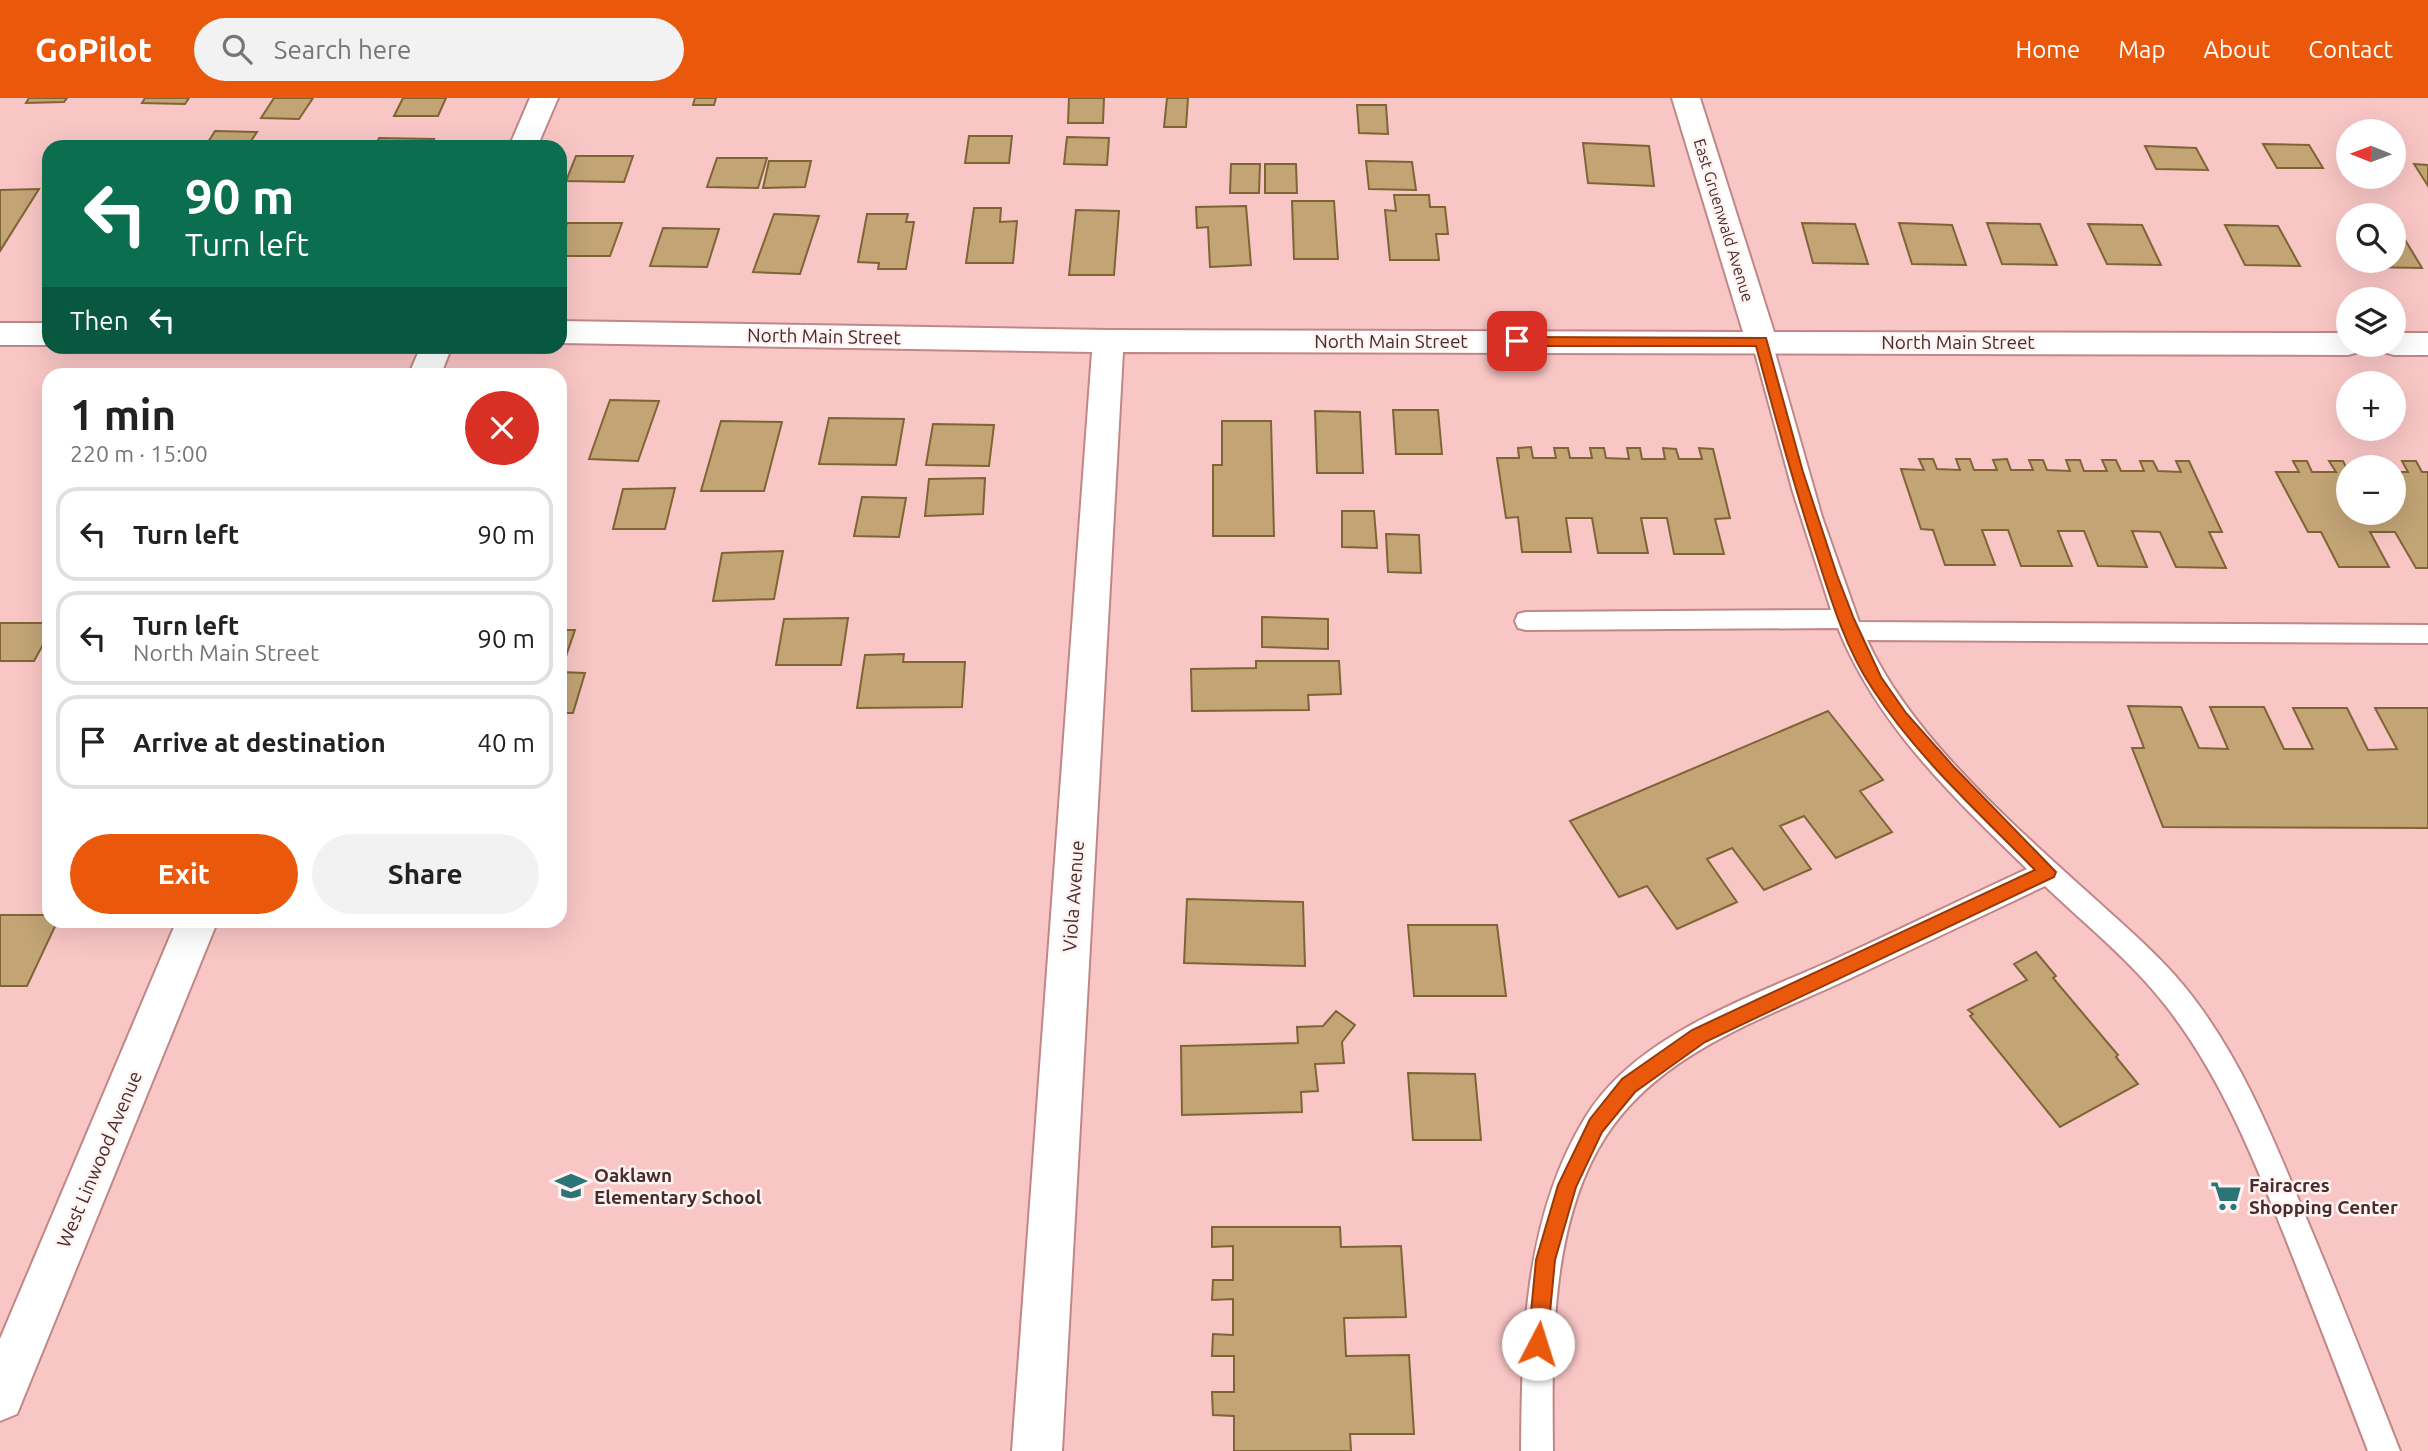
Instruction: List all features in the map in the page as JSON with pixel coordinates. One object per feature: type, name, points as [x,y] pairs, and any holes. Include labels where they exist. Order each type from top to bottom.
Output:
[{"type":"street","points":[[526,140],[544,98]]},
{"type":"street","name":"East Gruenwald Avenue","points":[[1686,98],[1762,342]]},
{"type":"street","name":"North Main Street","points":[[567,332],[1108,341],[2336,344]]},
{"type":"street","points":[[0,334],[42,334]]},
{"type":"street","name":"Viola Avenue","points":[[1037,1451],[1108,341]]},
{"type":"street","points":[[2406,344],[2428,344]]},
{"type":"street","name":"West Linwood Avenue","points":[[0,1397],[195,928]]},
{"type":"lane","points":[[1762,342],[1797,472],[1849,625],[1875,681],[1900,717],[1949,772],[2048,872],[2137,955],[2176,997],[2231,1083],[2267,1156],[2384,1451]]},
{"type":"lane","points":[[1527,621],[2428,634]]},
{"type":"lane","points":[[1537,1451],[1538,1344],[1546,1260],[1573,1173],[1596,1125],[1629,1086],[1699,1036],[2048,872]]},
{"type":"building","points":[[29,98],[67,98],[64,102],[26,103]]},
{"type":"building","points":[[145,98],[189,98],[185,104],[142,103]]},
{"type":"building","points":[[274,98],[313,98],[299,119],[261,118]]},
{"type":"building","points":[[403,98],[446,98],[438,116],[394,116]]},
{"type":"building","points":[[695,98],[716,98],[714,105],[693,105]]},
{"type":"building","points":[[1069,98],[1104,98],[1103,123],[1068,123]]},
{"type":"building","points":[[1167,98],[1188,98],[1186,127],[1164,127]]},
{"type":"building","points":[[1357,105],[1386,105],[1388,134],[1359,133]]},
{"type":"building","points":[[215,131],[257,132],[252,140],[209,140]]},
{"type":"building","points":[[969,136],[1012,136],[1009,163],[965,163]]},
{"type":"building","points":[[1067,137],[1109,138],[1107,165],[1064,164]]},
{"type":"building","points":[[379,138],[434,139],[434,140],[378,140]]},
{"type":"building","points":[[1583,143],[1649,146],[1654,186],[1588,183]]},
{"type":"building","points":[[2263,144],[2309,145],[2323,168],[2277,168]]},
{"type":"building","points":[[2145,146],[2196,148],[2208,170],[2156,169]]},
{"type":"building","points":[[576,156],[633,156],[624,182],[567,181]]},
{"type":"building","points":[[717,158],[767,158],[758,188],[707,187]]},
{"type":"building","points":[[769,161],[811,161],[805,187],[763,188]]},
{"type":"building","points":[[1366,161],[1412,162],[1416,190],[1369,189]]},
{"type":"building","points":[[1231,164],[1260,164],[1259,193],[1230,193]]},
{"type":"building","points":[[1265,164],[1296,164],[1297,193],[1265,193]]},
{"type":"building","points":[[2414,164],[2428,165],[2428,186]]},
{"type":"building","points":[[39,189],[0,251],[0,190]]},
{"type":"building","points":[[1394,195],[1429,195],[1430,207],[1445,207],[1448,234],[1436,234],[1439,260],[1390,260],[1385,210],[1396,211]]},
{"type":"building","points":[[1292,201],[1334,201],[1338,259],[1294,259]]},
{"type":"building","points":[[1246,206],[1251,265],[1210,267],[1208,227],[1197,228],[1196,207]]},
{"type":"building","points":[[974,208],[1001,208],[1000,222],[1017,221],[1013,263],[966,263]]},
{"type":"building","points":[[1076,210],[1119,211],[1114,275],[1069,275]]},
{"type":"building","points":[[774,214],[819,216],[800,274],[753,272]]},
{"type":"building","points":[[867,214],[908,214],[906,222],[914,222],[906,269],[878,269],[879,263],[858,262]]},
{"type":"building","points":[[567,223],[622,223],[610,256],[567,256]]},
{"type":"building","points":[[1802,223],[1855,224],[1868,264],[1813,263]]},
{"type":"building","points":[[1899,223],[1952,225],[1966,265],[1912,264]]},
{"type":"building","points":[[1987,223],[2040,224],[2057,265],[2002,264]]},
{"type":"building","points":[[2088,224],[2142,225],[2161,265],[2107,264]]},
{"type":"building","points":[[2225,225],[2278,226],[2300,266],[2245,265]]},
{"type":"building","points":[[663,228],[719,229],[707,267],[650,266]]},
{"type":"building","points":[[2406,241],[2422,268],[2406,268]]},
{"type":"building","points":[[610,400],[659,401],[638,461],[589,459]]},
{"type":"building","points":[[1393,410],[1438,410],[1442,454],[1396,454]]},
{"type":"building","points":[[1315,411],[1360,412],[1363,473],[1317,473]]},
{"type":"building","points":[[829,418],[904,419],[896,465],[819,464]]},
{"type":"building","points":[[721,421],[782,422],[764,491],[701,491]]},
{"type":"building","points":[[1222,421],[1271,421],[1274,536],[1213,536],[1213,465],[1222,465]]},
{"type":"building","points":[[933,424],[994,425],[989,466],[926,465]]},
{"type":"building","points":[[1531,447],[1533,458],[1556,458],[1554,448],[1568,448],[1570,458],[1592,458],[1590,448],[1604,448],[1606,458],[1629,459],[1627,448],[1640,448],[1642,459],[1665,459],[1663,448],[1676,449],[1679,459],[1702,459],[1699,448],[1713,449],[1730,518],[1715,519],[1724,554],[1674,554],[1667,518],[1641,518],[1648,553],[1598,553],[1592,518],[1566,518],[1571,552],[1522,552],[1518,517],[1506,518],[1497,458],[1519,458],[1518,448]]},
{"type":"building","points":[[1919,459],[1933,459],[1937,469],[1960,470],[1956,459],[1970,459],[1974,470],[1997,470],[1993,460],[2007,459],[2011,470],[2033,470],[2029,460],[2043,460],[2047,470],[2070,471],[2066,460],[2080,460],[2084,471],[2107,471],[2102,460],[2116,460],[2121,471],[2144,471],[2140,461],[2153,461],[2158,471],[2181,472],[2176,461],[2189,461],[2222,532],[2209,532],[2226,568],[2176,567],[2160,532],[2132,531],[2147,567],[2098,566],[2084,531],[2058,531],[2072,566],[2021,566],[2008,530],[1982,530],[1995,565],[1945,565],[1933,530],[1921,529],[1901,469],[1924,470]]},
{"type":"building","points":[[2293,461],[2307,461],[2312,472],[2336,472],[2336,525],[2406,525],[2406,461],[2416,461],[2422,472],[2428,472],[2428,568],[2416,568],[2395,532],[2370,532],[2389,567],[2339,567],[2321,532],[2308,532],[2276,472],[2299,472]]},
{"type":"building","points":[[2329,461],[2336,461],[2336,472]]},
{"type":"building","points":[[985,478],[983,514],[925,516],[929,479]]},
{"type":"building","points":[[675,488],[665,529],[613,529],[623,489]]},
{"type":"building","points":[[862,497],[906,498],[899,537],[854,536]]},
{"type":"building","points":[[1342,511],[1374,511],[1377,548],[1342,547]]},
{"type":"building","points":[[1386,534],[1419,535],[1421,573],[1388,572]]},
{"type":"building","points":[[783,551],[774,599],[713,601],[722,553]]},
{"type":"building","points":[[1262,617],[1328,619],[1328,649],[1262,647]]},
{"type":"building","points":[[848,618],[841,665],[776,665],[784,619]]},
{"type":"building","points":[[0,623],[42,623],[42,647],[34,661],[0,661]]},
{"type":"building","points":[[567,630],[575,630],[567,653]]},
{"type":"building","points":[[904,654],[903,662],[965,662],[962,707],[857,708],[865,655]]},
{"type":"building","points":[[1256,661],[1339,661],[1341,694],[1308,695],[1309,710],[1192,711],[1191,669],[1256,668]]},
{"type":"building","points":[[567,672],[585,673],[573,713],[567,713]]},
{"type":"building","points":[[2128,706],[2181,707],[2199,748],[2228,749],[2210,707],[2264,707],[2284,749],[2313,749],[2293,708],[2347,708],[2368,750],[2397,749],[2375,708],[2428,708],[2428,828],[2163,827],[2132,748],[2144,748]]},
{"type":"building","points":[[1828,711],[1883,780],[1860,791],[1892,832],[1836,858],[1804,816],[1780,826],[1811,869],[1764,890],[1732,848],[1707,859],[1737,902],[1677,929],[1647,886],[1619,897],[1570,821]]},
{"type":"building","points":[[1187,899],[1303,902],[1305,966],[1184,963]]},
{"type":"building","points":[[0,915],[42,915],[42,928],[54,928],[27,986],[0,986]]},
{"type":"building","points":[[1408,925],[1497,925],[1506,996],[1414,996]]},
{"type":"building","points":[[2036,952],[2056,976],[2053,978],[2118,1055],[2116,1057],[2138,1084],[2060,1127],[1970,1016],[1973,1014],[1968,1010],[2027,980],[2014,964]]},
{"type":"building","points":[[1336,1011],[1355,1025],[1342,1042],[1344,1063],[1315,1064],[1318,1091],[1301,1092],[1302,1112],[1182,1115],[1181,1046],[1298,1043],[1297,1027],[1323,1026]]},
{"type":"building","points":[[1408,1073],[1475,1074],[1481,1140],[1413,1140]]},
{"type":"building","points":[[1212,1227],[1340,1227],[1341,1247],[1401,1246],[1406,1317],[1344,1318],[1346,1356],[1409,1355],[1414,1434],[1350,1434],[1351,1451],[1234,1451],[1234,1416],[1213,1415],[1212,1392],[1234,1392],[1234,1356],[1212,1356],[1213,1334],[1233,1335],[1233,1299],[1212,1300],[1213,1280],[1233,1280],[1233,1246],[1212,1247]]},
{"type":"place","name":"Oaklawn Elementary School","points":[[571,1186]]},
{"type":"place","name":"Fairacres Shopping Center","points":[[2226,1196]]},
{"type":"route","points":[[1517,341],[1762,342],[1797,472],[1830,575],[1846,619],[1875,681],[1900,717],[1949,772],[2048,872],[1699,1036],[1629,1086],[1596,1125],[1568,1185],[1546,1260],[1538,1344]]}]
